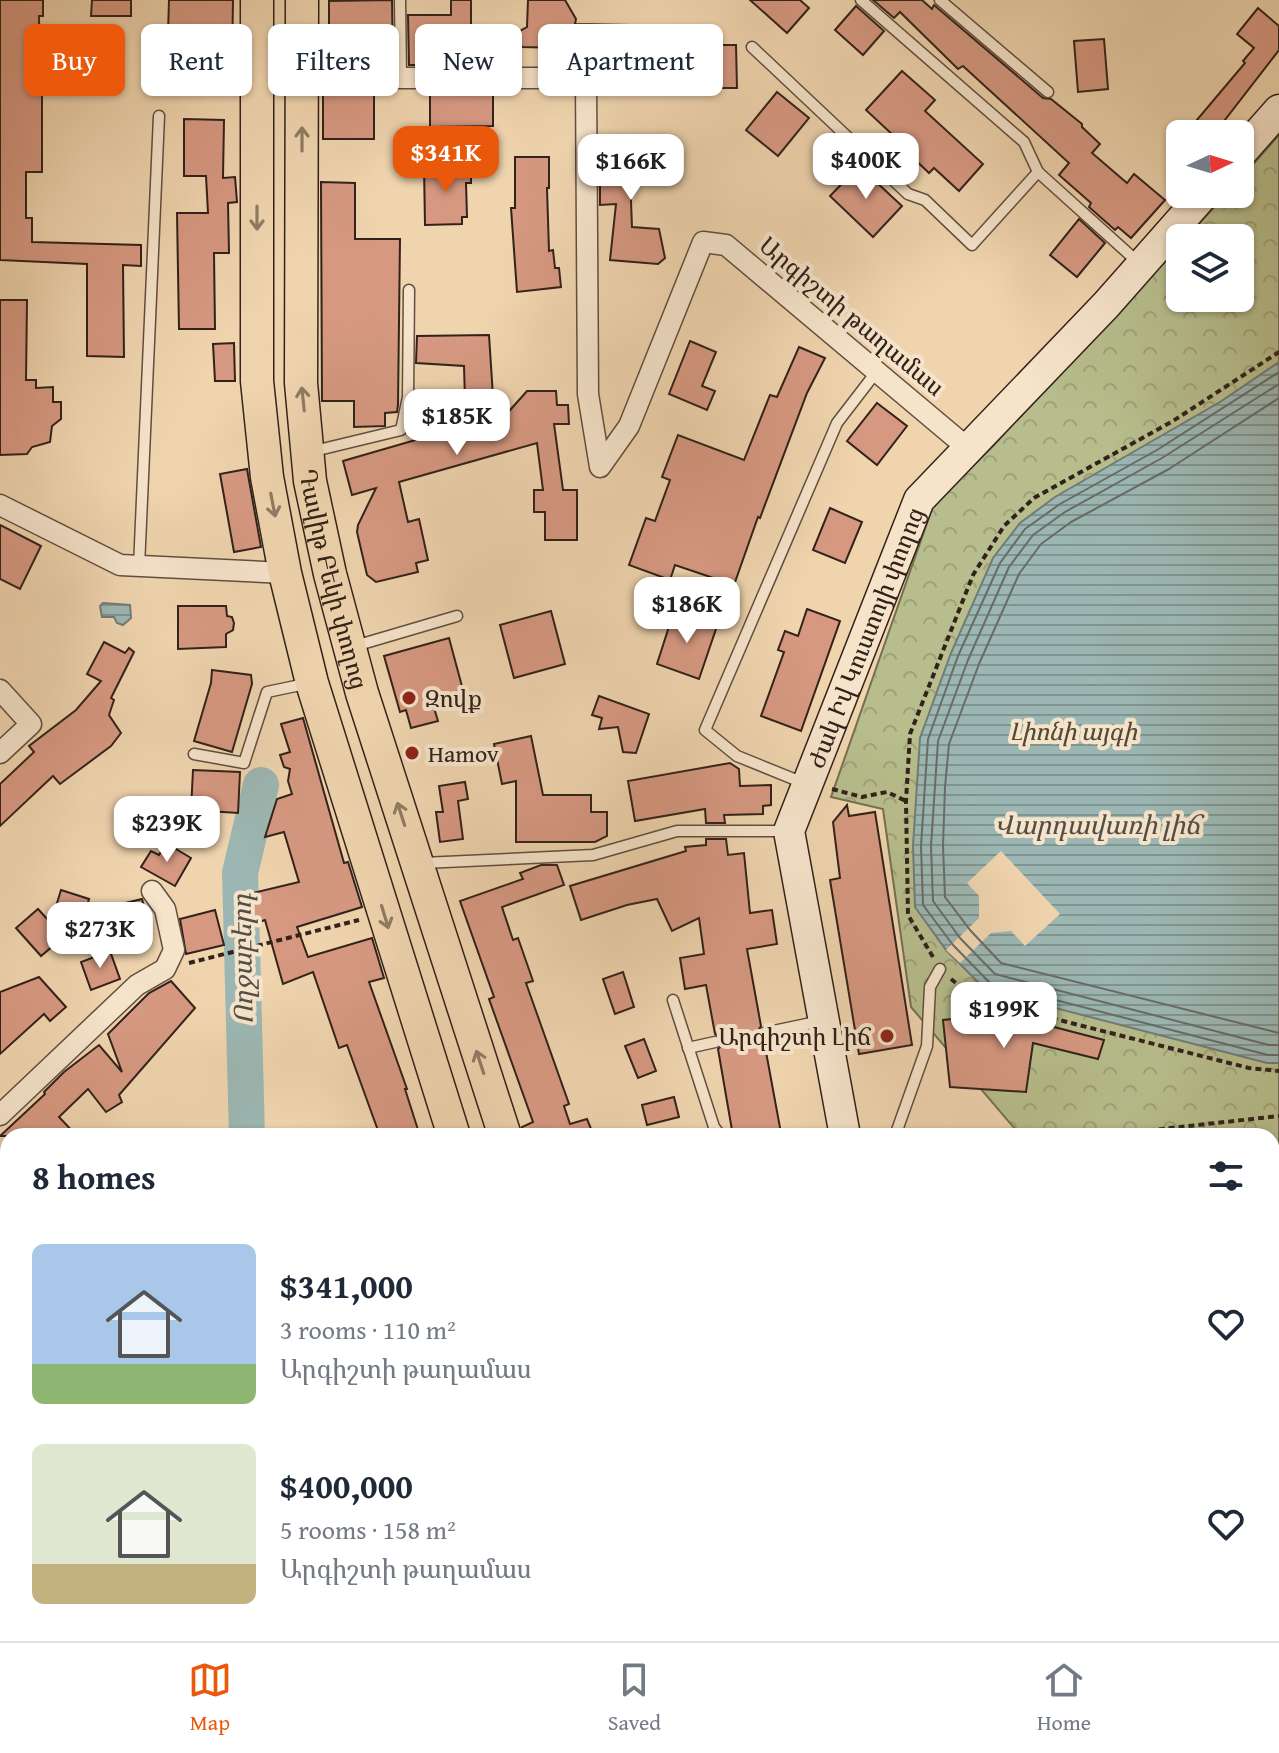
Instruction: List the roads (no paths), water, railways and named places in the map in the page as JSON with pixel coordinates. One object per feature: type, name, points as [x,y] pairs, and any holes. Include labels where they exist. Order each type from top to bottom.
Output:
[{"type":"main road","name":"Դավիթ Բեկի փողոց","points":[[257,0],[257,381],[267,477],[285,573],[312,683],[451,1128]]},
{"type":"main road","name":"Դավիթ Բեկի փողոց","points":[[302,0],[302,24]]},
{"type":"main road","name":"Դավիթ Բեկի փողոց","points":[[302,96],[301,383],[310,481],[350,647],[416,864],[502,1128]]},
{"type":"main road","points":[[1254,138],[1279,110]]},
{"type":"main road","name":"Ժակ Իվ Կուստոյի փողոց","points":[[789,831],[919,500],[970,450],[1192,208]]},
{"type":"main road","points":[[789,831],[843,1128]]},
{"type":"street","name":"Արգիշտի թաղամաս","points":[[401,78],[586,78],[588,394],[600,467],[629,426],[703,242],[726,245],[970,450]]},
{"type":"street","name":"Դավիթ Բեկի փողոց","points":[[0,505],[120,565],[285,573]]},
{"type":"street","points":[[0,690],[31,724],[0,753]]},
{"type":"street","points":[[0,1115],[137,985],[165,969],[174,950],[165,909],[152,891]]},
{"type":"lane","points":[[400,0],[401,78]]},
{"type":"lane","points":[[861,0],[1024,142],[1038,172],[1142,265]]},
{"type":"lane","points":[[940,0],[1048,92]]},
{"type":"lane","points":[[752,47],[908,194],[925,200],[972,245],[1038,172]]},
{"type":"lane","points":[[139,567],[159,116]]},
{"type":"lane","points":[[308,453],[401,430],[408,397],[409,290]]},
{"type":"lane","points":[[808,784],[737,756],[705,730],[837,423],[877,371]]},
{"type":"lane","points":[[350,647],[457,616]]},
{"type":"lane","points":[[194,754],[244,763],[267,692],[312,683]]},
{"type":"lane","points":[[416,864],[593,855],[677,831],[789,831]]},
{"type":"lane","points":[[898,1128],[927,1046],[930,987],[940,969]]},
{"type":"lane","points":[[673,1000],[715,1128]]},
{"type":"lane","points":[[764,1033],[823,1020]]},
{"type":"lane","points":[[688,1048],[715,1042]]},
{"type":"water","name":"Վարդավառի լիճ","points":[[1279,362],[1279,1063],[1267,1063],[986,990],[946,950],[915,907],[913,846],[920,738],[951,653],[993,558],[1020,523],[1055,497],[1220,402]]},
{"type":"water","points":[[103,603],[130,605],[131,618],[123,625],[117,623],[114,617],[102,617],[100,606]]},
{"type":"waterway","name":"Ողջաբերդ","points":[[247,1128],[240,873],[261,785]]},
{"type":"place","name":"Զովք","points":[[409,698]]},
{"type":"place","name":"Hamov","points":[[412,753]]},
{"type":"place","name":"Արգիշտի Լիճ","points":[[887,1036]]},
{"type":"park label","name":"Լիոնի այգի","points":[[1073,731]]}]
